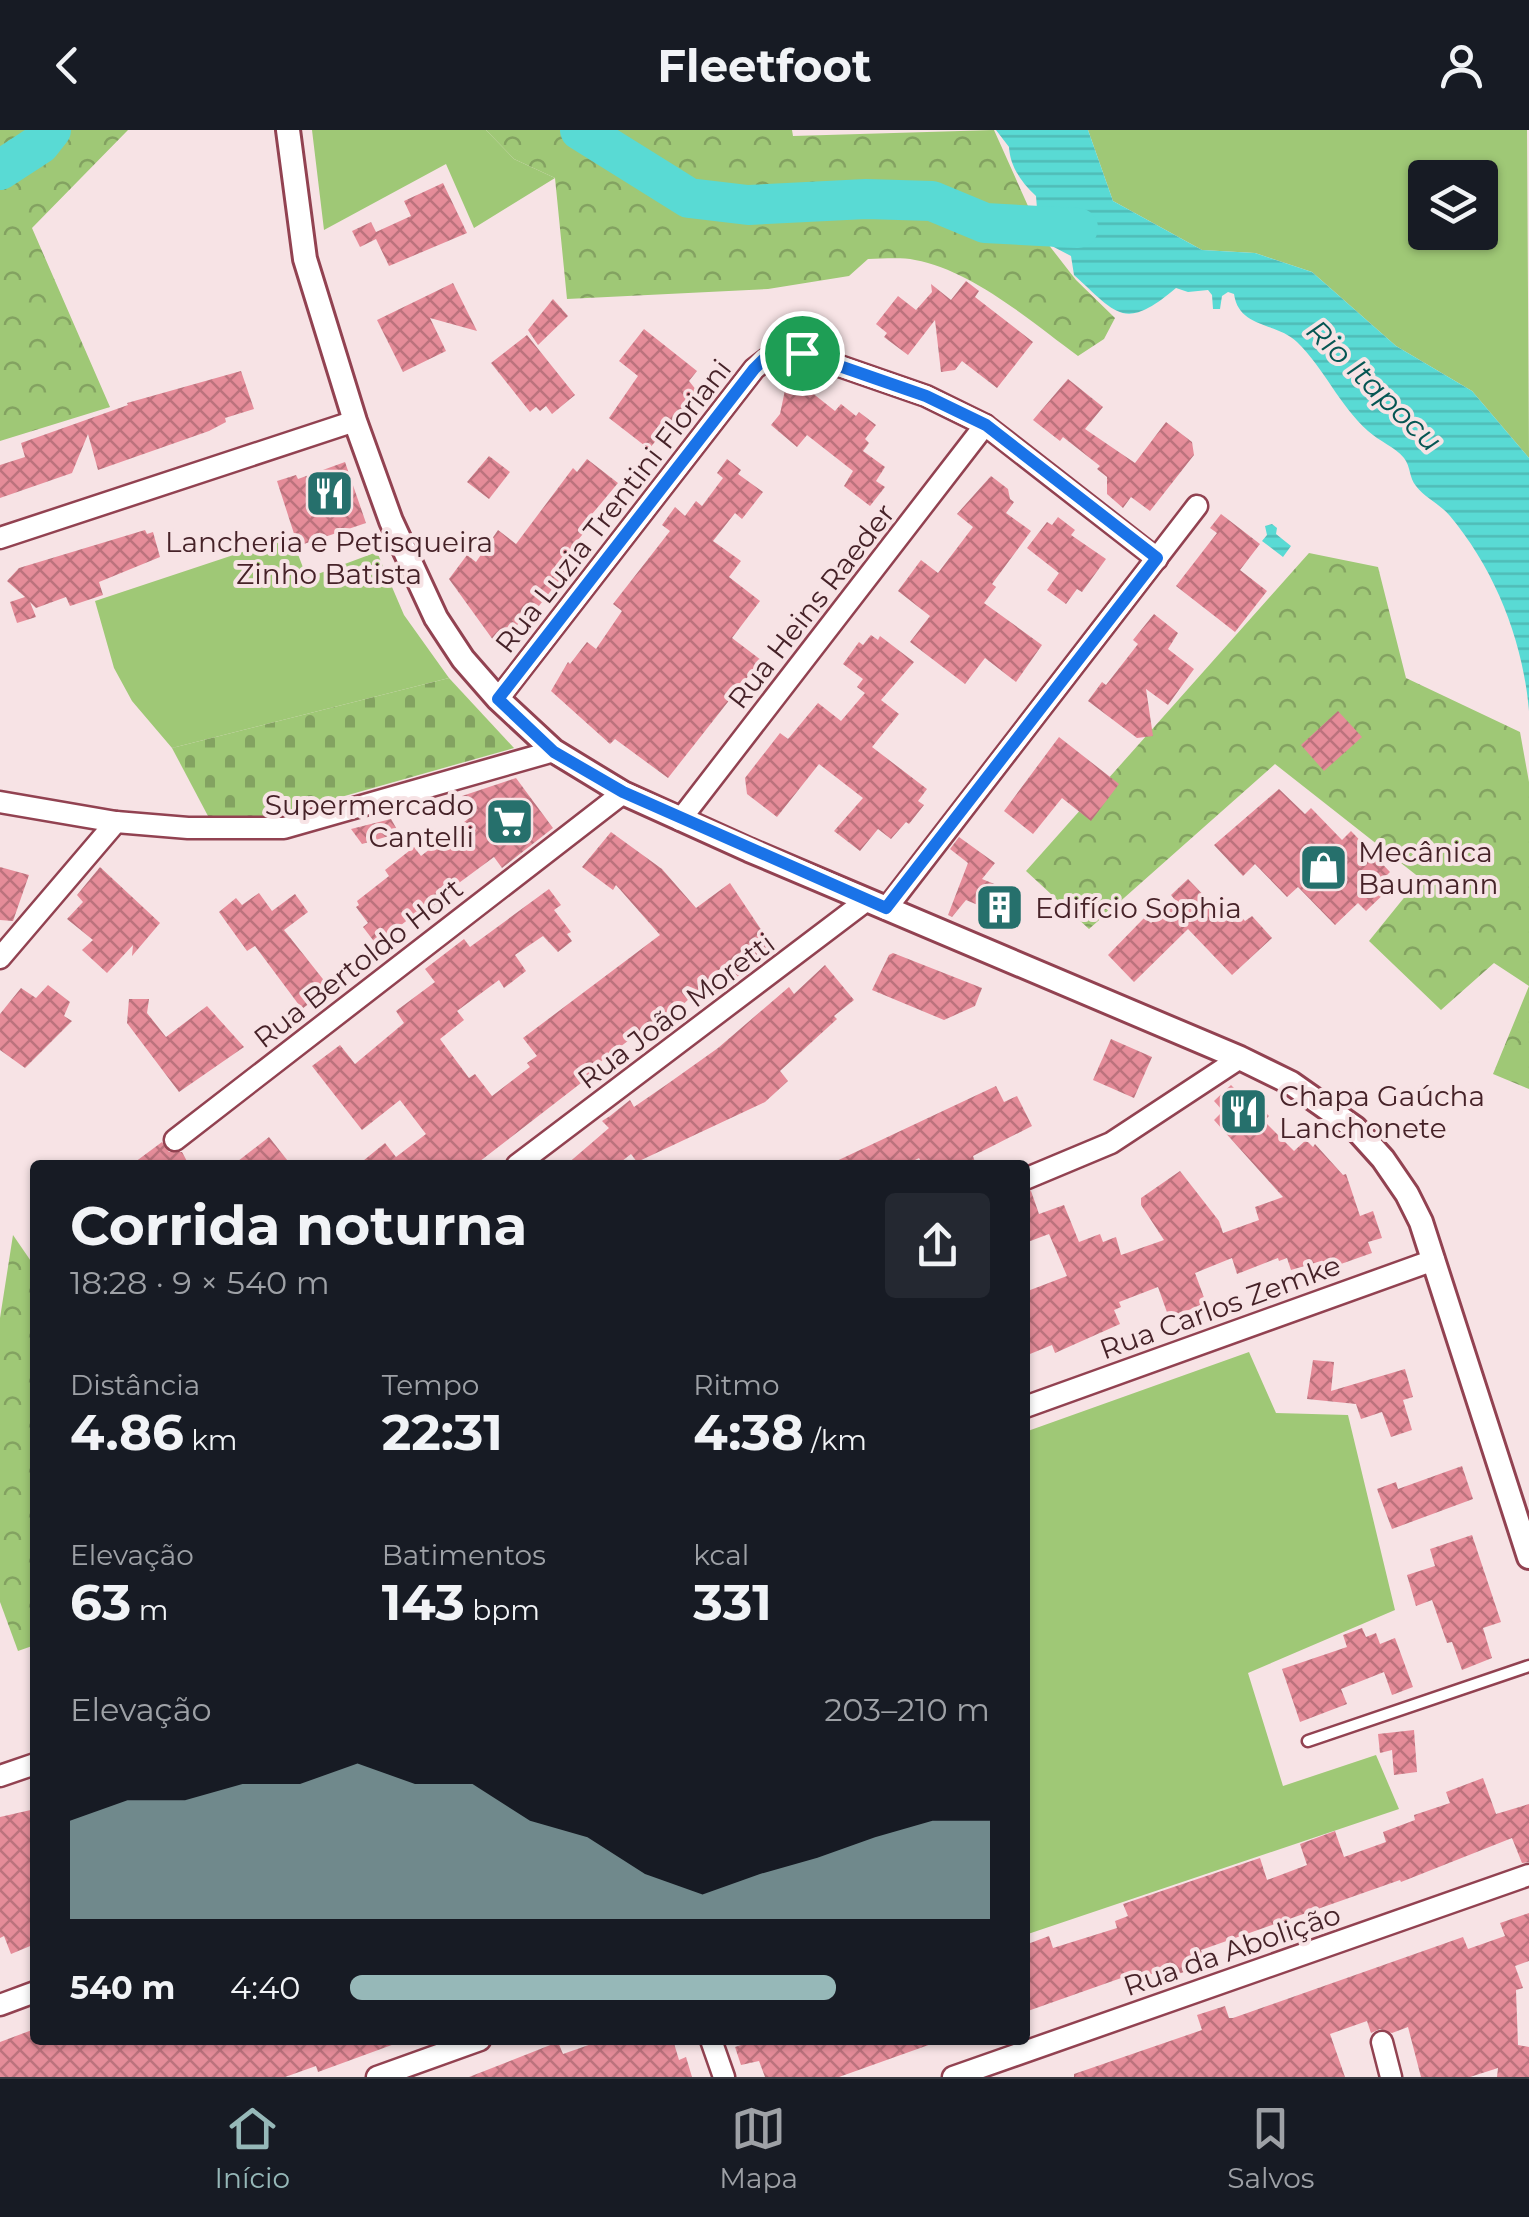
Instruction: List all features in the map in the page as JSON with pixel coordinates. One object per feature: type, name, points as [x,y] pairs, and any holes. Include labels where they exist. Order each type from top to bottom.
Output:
[{"type":"street","points":[[288,130],[304,258],[355,421],[390,521],[436,618],[463,659],[554,752],[623,792],[680,820],[1240,1058],[1291,1083],[1355,1128],[1384,1159],[1408,1194],[1434,1260],[1529,1557]]},
{"type":"street","name":"Rua Luzia Trentini Floriani","points":[[498,699],[754,369],[776,352],[802,353],[855,371],[926,396],[986,425]]},
{"type":"street","points":[[0,538],[355,421]]},
{"type":"street","points":[[986,425],[1157,558]]},
{"type":"street","name":"Rua Heins Raeder","points":[[680,820],[986,425]]},
{"type":"street","name":"Rua João Moretti","points":[[524,1160],[876,904],[1197,506]]},
{"type":"street","points":[[0,802],[116,822],[188,828],[284,828],[554,752]]},
{"type":"street","name":"Rua Bertoldo Hort","points":[[175,1140],[623,792]]},
{"type":"street","points":[[0,958],[116,822]]},
{"type":"street","points":[[1030,1177],[1111,1143],[1240,1058]]},
{"type":"street","name":"Rua Carlos Zemke","points":[[1030,1405],[1434,1260]]},
{"type":"street","points":[[0,1776],[30,1766]]},
{"type":"street","name":"Rua da Abolição","points":[[953,2077],[1529,1875]]},
{"type":"street","points":[[0,2004],[30,1994]]},
{"type":"street","points":[[1382,2042],[1391,2077]]},
{"type":"street","points":[[377,2077],[466,2045]]},
{"type":"street","points":[[713,2045],[724,2077]]},
{"type":"lane","points":[[1308,1741],[1529,1666]]},
{"type":"green space","points":[[0,130],[128,130],[32,228],[110,407],[0,441]]},
{"type":"green space","points":[[312,130],[486,130],[514,159],[555,178],[474,228],[446,164],[324,230]]},
{"type":"green space","points":[[486,130],[792,130],[793,136],[994,130],[1041,235],[1076,280],[1115,318],[1104,339],[1078,356],[980,286],[937,266],[897,258],[868,259],[849,276],[768,289],[567,299],[555,178],[514,159]]},
{"type":"green space","points":[[1088,130],[1527,130],[1529,458],[1472,391],[1396,346],[1312,272],[1255,253],[1202,250],[1113,201]]},
{"type":"green space","points":[[291,536],[307,578],[377,552],[404,615],[449,678],[172,748],[132,701],[114,668],[95,601]]},
{"type":"green space","points":[[1309,553],[1378,567],[1406,678],[1520,732],[1529,782],[1529,986],[1494,963],[1441,1010],[1369,941],[1420,878],[1275,764],[1089,929],[1026,871]]},
{"type":"green space","points":[[449,678],[514,748],[274,816],[208,816],[172,748]]},
{"type":"green space","points":[[1529,986],[1529,1089],[1493,1074]]},
{"type":"green space","points":[[13,1235],[30,1260],[30,1647],[18,1651],[0,1602],[0,1318]]},
{"type":"green space","points":[[1249,1352],[1276,1413],[1348,1415],[1395,1610],[1248,1673],[1283,1786],[1376,1755],[1399,1809],[1030,1933],[1030,1430]]},
{"type":"water","name":"Rio Itapocu","points":[[996,130],[1088,130],[1113,201],[1202,250],[1255,253],[1312,272],[1396,346],[1472,391],[1529,458],[1529,711],[1513,632],[1493,583],[1450,516],[1416,486],[1404,458],[1358,421],[1297,342],[1243,313],[1234,294],[1222,296],[1220,309],[1213,309],[1208,290],[1188,292],[1176,288],[1132,314],[1122,313],[1101,300],[1074,275],[1071,256],[1048,244],[1038,221],[1036,196],[1017,173],[1009,147]]},
{"type":"water","points":[[1272,524],[1277,528],[1276,534],[1291,546],[1283,557],[1262,541],[1267,535],[1265,526]]},
{"type":"building","points":[[443,183],[467,233],[389,266],[376,239],[360,247],[352,231],[371,222],[376,232],[411,216],[404,201]]},
{"type":"building","points":[[966,281],[979,291],[975,297],[1033,342],[997,388],[962,361],[955,370],[941,372],[935,320],[908,355],[884,337],[887,333],[876,324],[898,296],[916,310],[932,292],[931,284],[951,300]]},
{"type":"building","points":[[453,283],[477,331],[430,318],[446,351],[403,372],[377,320]]},
{"type":"building","points":[[553,299],[568,316],[538,345],[528,330]]},
{"type":"building","points":[[644,329],[697,371],[689,381],[697,391],[649,449],[609,418],[638,376],[619,361]]},
{"type":"building","points":[[527,335],[575,395],[552,414],[546,406],[530,412],[491,363]]},
{"type":"building","points":[[241,371],[254,409],[225,418],[226,422],[209,431],[98,470],[88,434],[72,473],[0,498],[0,465],[25,457],[21,443],[127,403]]},
{"type":"building","points":[[1068,379],[1103,407],[1085,429],[1135,463],[1166,422],[1192,442],[1194,455],[1150,511],[1131,497],[1123,508],[1107,494],[1107,477],[1097,469],[1100,466],[1033,420]]},
{"type":"building","points":[[806,388],[835,411],[841,404],[876,425],[865,439],[869,443],[863,451],[885,467],[876,481],[885,487],[870,506],[844,486],[853,471],[807,435],[797,447],[771,425],[780,414],[785,390]]},
{"type":"building","points":[[489,456],[510,472],[489,499],[467,482]]},
{"type":"building","points":[[587,459],[618,483],[582,526],[587,529],[563,558],[572,564],[524,625],[520,621],[516,627],[512,624],[496,644],[449,579],[467,555],[476,562],[498,530],[516,544],[573,468],[577,472]]},
{"type":"building","points":[[727,459],[741,470],[738,474],[763,492],[742,519],[735,513],[713,541],[741,561],[729,577],[760,601],[732,638],[761,660],[668,778],[615,739],[610,744],[551,691],[568,662],[587,642],[596,649],[622,611],[613,604],[670,531],[662,525],[675,507],[685,516],[696,501],[702,506],[723,478],[717,473]]},
{"type":"building","points":[[345,462],[366,523],[298,546],[277,481],[296,475],[298,479]]},
{"type":"building","points":[[991,476],[1008,489],[1014,502],[1006,513],[1031,531],[992,584],[996,587],[984,603],[1042,645],[1016,682],[985,658],[965,684],[910,642],[930,616],[898,591],[921,560],[938,573],[973,527],[957,514]]},
{"type":"building","points":[[1221,514],[1260,544],[1240,570],[1267,591],[1235,632],[1176,586],[1217,533],[1210,528]]},
{"type":"building","points":[[1058,517],[1075,530],[1071,535],[1106,559],[1082,592],[1077,589],[1066,604],[1047,590],[1059,573],[1027,548],[1047,522],[1052,525]]},
{"type":"building","points":[[145,530],[147,534],[153,532],[160,557],[99,582],[103,595],[70,606],[66,597],[36,608],[30,602],[36,617],[17,623],[10,602],[25,597],[7,581],[19,568]]},
{"type":"building","points":[[1154,614],[1178,633],[1168,649],[1194,669],[1168,705],[1146,689],[1153,736],[1137,738],[1088,701],[1138,644],[1133,640]]},
{"type":"building","points":[[871,635],[878,640],[880,636],[914,662],[881,700],[899,714],[872,747],[927,789],[918,801],[924,805],[909,824],[906,822],[891,839],[878,829],[860,851],[834,831],[863,798],[819,764],[777,817],[747,794],[745,778],[780,733],[788,739],[818,703],[841,721],[865,693],[857,687],[863,679],[843,664],[859,642],[863,645]]},
{"type":"building","points":[[1338,711],[1362,737],[1324,771],[1301,745]]},
{"type":"building","points":[[1059,737],[1119,784],[1091,821],[1062,798],[1033,834],[1004,811]]},
{"type":"building","points":[[516,778],[553,828],[502,868],[494,857],[433,906],[430,903],[376,944],[363,927],[368,923],[356,907],[357,901],[389,876],[385,870],[414,847],[421,856],[473,815],[462,796]]},
{"type":"building","name":"Mecânica Baumann","points":[[1279,789],[1305,814],[1311,808],[1342,840],[1351,831],[1390,872],[1382,880],[1389,889],[1366,911],[1358,903],[1335,925],[1298,887],[1287,897],[1255,864],[1243,876],[1214,845]]},
{"type":"building","points":[[391,819],[399,833],[362,844],[351,829]]},
{"type":"building","points":[[611,832],[662,869],[696,908],[730,883],[774,949],[733,980],[723,966],[668,1019],[635,1041],[633,1037],[591,1069],[594,1073],[481,1160],[364,1160],[385,1143],[396,1157],[426,1134],[400,1100],[362,1130],[312,1066],[340,1045],[355,1064],[404,1023],[396,1011],[435,982],[425,969],[464,939],[470,947],[549,889],[561,905],[554,910],[571,932],[567,934],[572,941],[558,952],[543,936],[515,955],[526,971],[504,988],[499,980],[457,1011],[464,1020],[440,1039],[469,1078],[475,1074],[492,1096],[530,1067],[527,1063],[537,1056],[523,1038],[660,935],[616,885],[613,890],[582,867]]},
{"type":"building","name":"Edifício Sophia","points":[[959,837],[995,863],[982,879],[1022,895],[1011,919],[966,900],[952,917],[948,915],[968,863],[950,849]]},
{"type":"building","points":[[0,867],[29,875],[13,921],[0,920]]},
{"type":"building","points":[[100,867],[160,923],[132,956],[133,945],[107,973],[82,950],[93,940],[67,919],[83,902],[77,895]]},
{"type":"building","points":[[1188,879],[1213,905],[1222,897],[1245,921],[1252,916],[1272,938],[1232,975],[1188,929],[1134,982],[1108,955],[1145,917],[1151,923],[1175,900],[1171,895]]},
{"type":"building","points":[[259,893],[272,911],[295,894],[308,912],[284,930],[330,988],[302,1009],[255,946],[247,951],[219,912],[236,898],[242,905]]},
{"type":"building","points":[[893,953],[982,988],[975,1006],[944,1020],[872,990]]},
{"type":"building","points":[[825,965],[854,1000],[780,1071],[788,1081],[765,1102],[641,1160],[631,1154],[623,1160],[572,1160],[609,1128],[602,1121],[630,1100],[634,1107],[666,1085],[718,1048],[789,987],[794,994]]},
{"type":"building","points":[[48,985],[70,1002],[64,1016],[72,1021],[25,1068],[0,1050],[0,1014],[21,988],[36,998]]},
{"type":"building","points":[[129,999],[149,999],[147,1013],[166,1037],[207,1006],[244,1047],[179,1092],[127,1023]]},
{"type":"building","points":[[1111,1039],[1152,1057],[1134,1098],[1093,1080]]},
{"type":"building","points":[[1231,1085],[1240,1094],[1245,1091],[1269,1116],[1264,1121],[1294,1151],[1306,1140],[1313,1147],[1315,1144],[1346,1174],[1360,1216],[1373,1211],[1382,1238],[1368,1242],[1372,1253],[1321,1271],[1318,1262],[1291,1270],[1287,1258],[1278,1258],[1237,1274],[1232,1258],[1195,1273],[1206,1303],[1169,1318],[1158,1287],[1119,1302],[1121,1307],[1114,1310],[1120,1324],[1055,1353],[1052,1345],[1030,1354],[1030,1290],[1067,1276],[1049,1234],[1030,1241],[1030,1191],[1039,1214],[1064,1205],[1079,1242],[1100,1234],[1103,1242],[1116,1237],[1121,1255],[1164,1240],[1141,1205],[1141,1198],[1180,1171],[1219,1221],[1223,1233],[1259,1220],[1255,1207],[1283,1197],[1214,1120],[1223,1111],[1214,1101]]},
{"type":"building","points":[[996,1086],[1004,1102],[1017,1096],[1032,1126],[973,1156],[974,1160],[839,1160]]},
{"type":"building","points":[[269,1137],[287,1160],[239,1160]]},
{"type":"building","points":[[162,1142],[169,1152],[182,1152],[186,1160],[138,1160]]},
{"type":"building","points":[[1313,1360],[1334,1362],[1331,1391],[1405,1369],[1413,1397],[1403,1400],[1412,1430],[1391,1437],[1382,1412],[1361,1419],[1356,1404],[1307,1399]]},
{"type":"building","points":[[1462,1466],[1473,1499],[1392,1529],[1377,1489],[1396,1482],[1398,1489]]},
{"type":"building","points":[[1472,1535],[1501,1622],[1483,1628],[1492,1658],[1462,1670],[1452,1642],[1447,1643],[1432,1600],[1416,1606],[1407,1575],[1435,1566],[1430,1549]]},
{"type":"building","points":[[1362,1628],[1366,1637],[1376,1633],[1380,1644],[1395,1638],[1413,1687],[1392,1695],[1384,1672],[1341,1689],[1347,1704],[1300,1722],[1282,1669],[1347,1647],[1343,1635]]},
{"type":"building","points":[[1414,1730],[1417,1772],[1394,1775],[1392,1750],[1380,1753],[1378,1734]]},
{"type":"building","points":[[1483,1778],[1496,1814],[1529,1804],[1529,1862],[1522,1863],[1512,1838],[1401,1882],[1201,1950],[1203,1956],[1184,1972],[1162,1979],[1159,1971],[1143,1977],[1141,1971],[1030,2010],[1030,1943],[1049,1936],[1053,1948],[1117,1928],[1115,1921],[1128,1916],[1123,1904],[1260,1858],[1267,1880],[1307,1865],[1300,1844],[1335,1831],[1344,1857],[1386,1842],[1383,1832],[1415,1820],[1414,1815],[1450,1803],[1446,1792]]},
{"type":"building","points":[[30,1810],[30,1946],[11,1954],[4,1936],[0,1938],[0,1817]]},
{"type":"building","points":[[1529,1913],[1529,1961],[1515,1966],[1523,1988],[1516,1990],[1518,2045],[1529,2047],[1529,2077],[1497,2077],[1498,2068],[1470,2077],[1421,2077],[1408,2027],[1392,2033],[1380,2029],[1371,2033],[1367,2021],[1330,2034],[1345,2077],[1074,2077],[1202,2030],[1197,2015],[1225,2006],[1229,2018],[1233,2018],[1463,1937],[1468,1949],[1505,1936],[1500,1923]]},
{"type":"building","points":[[30,2031],[30,2045],[392,2045],[318,2072],[316,2066],[285,2077],[0,2077],[0,2042]]},
{"type":"building","points":[[550,2045],[559,2045],[563,2054],[589,2045],[674,2045],[679,2060],[686,2057],[692,2077],[469,2077]]},
{"type":"building","points":[[929,2045],[839,2077],[765,2077],[759,2061],[741,2065],[735,2047]]},
{"type":"waterway","points":[[0,170],[40,144],[51,130]]},
{"type":"waterway","points":[[580,130],[689,198],[748,205],[866,199],[932,201],[985,223],[1078,228]]},
{"type":"place","name":"Lancheria e Petisqueira Zinho Batista","points":[[329,494]]},
{"type":"place","name":"Supermercado Cantelli","points":[[509,821]]},
{"type":"place","name":"Mecânica Baumann","points":[[1323,868]]},
{"type":"place","name":"Edifício Sophia","points":[[1000,908]]},
{"type":"place","name":"Chapa Gaúcha Lanchonete","points":[[1244,1112]]},
{"type":"route","points":[[776,352],[802,353],[926,396],[986,425],[1157,558],[886,908],[623,792],[554,752],[498,699],[754,369],[776,352]]}]
